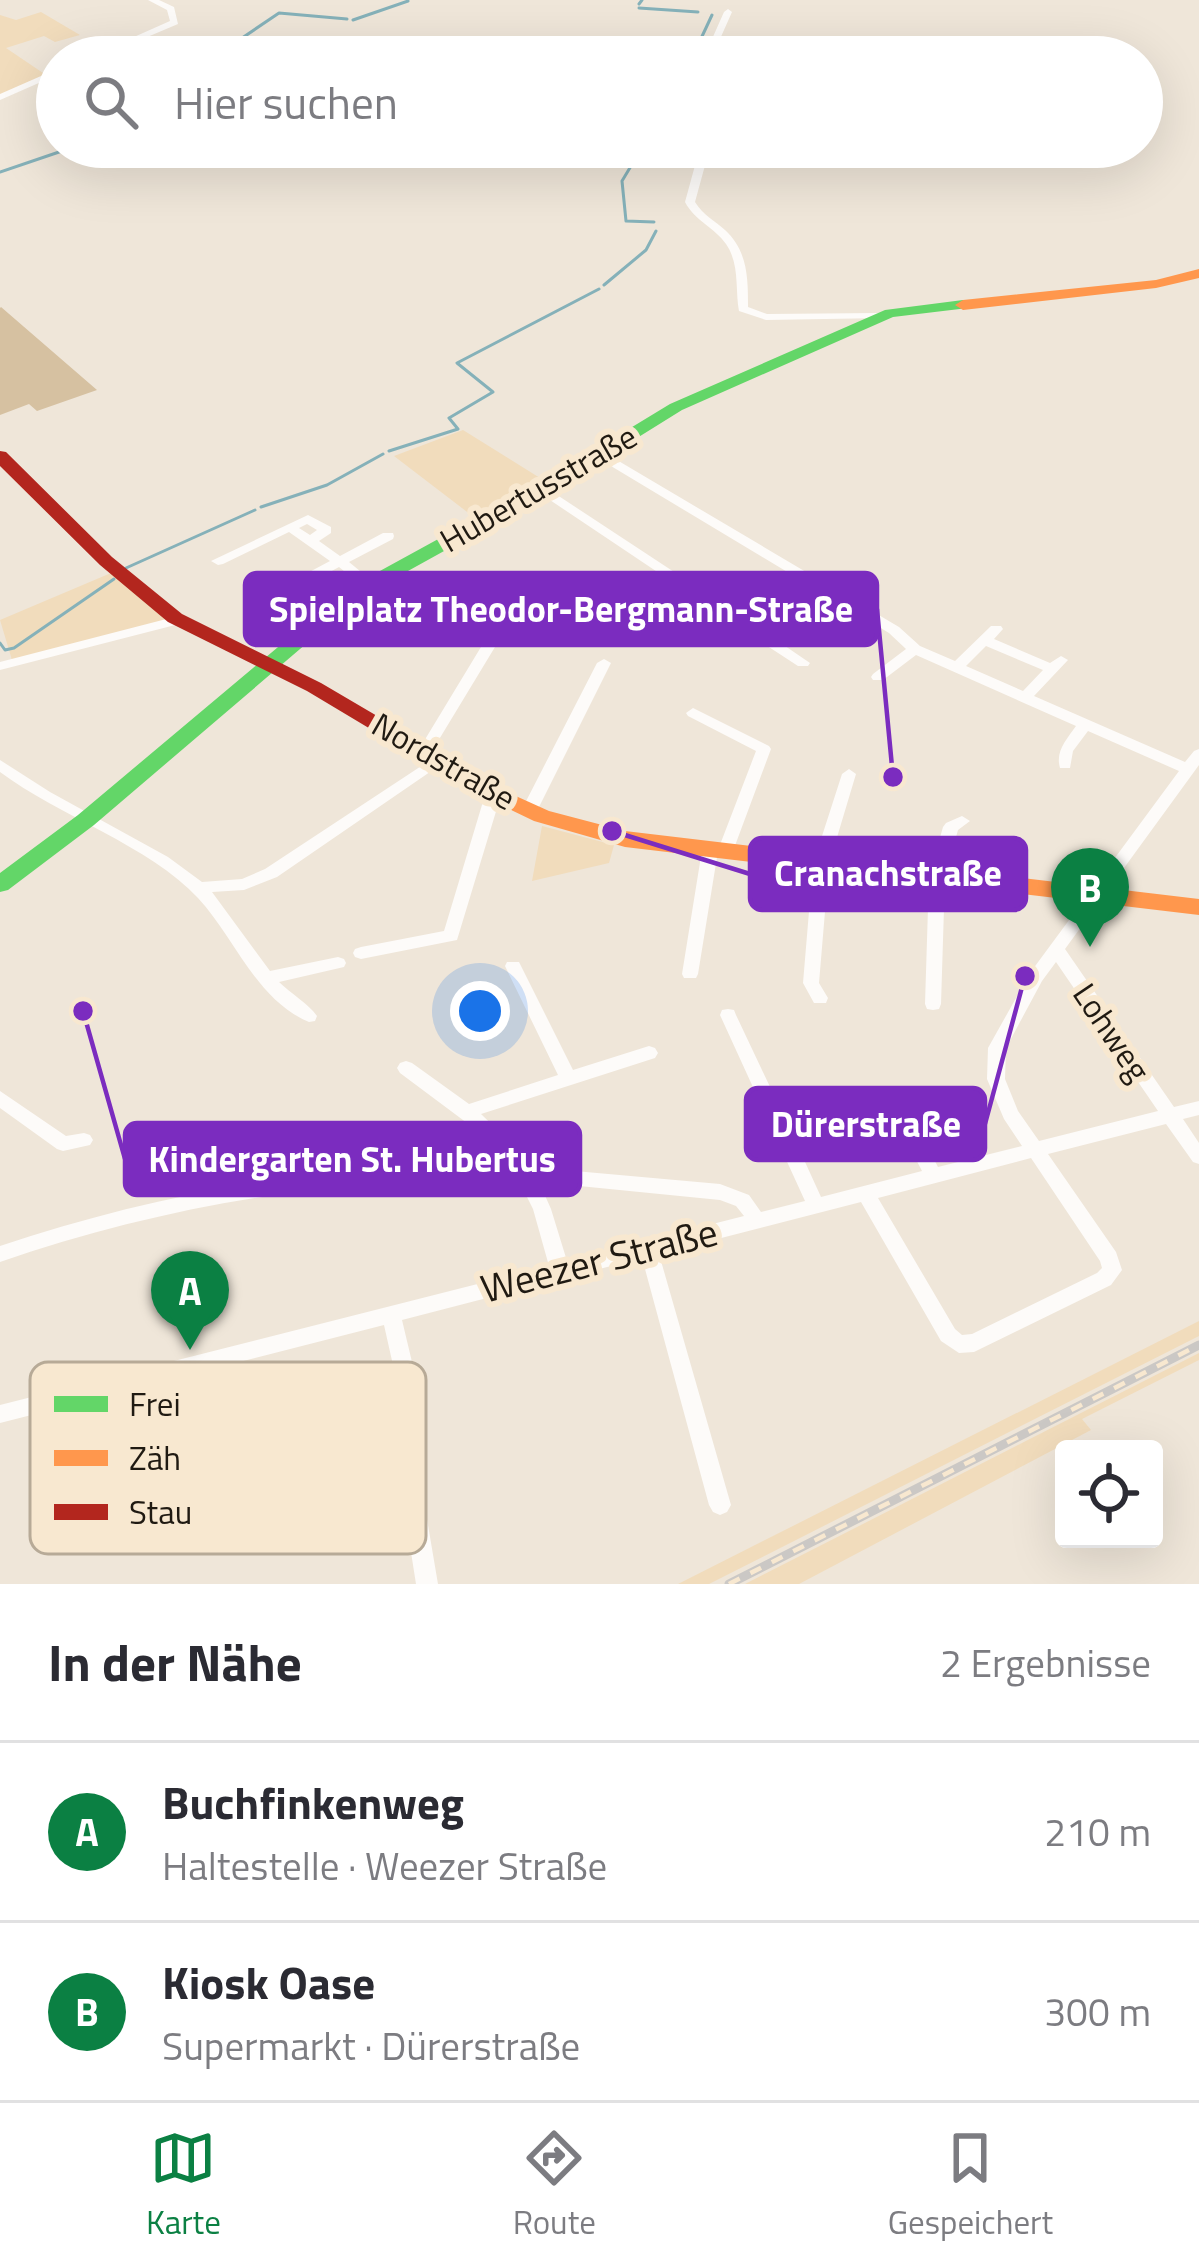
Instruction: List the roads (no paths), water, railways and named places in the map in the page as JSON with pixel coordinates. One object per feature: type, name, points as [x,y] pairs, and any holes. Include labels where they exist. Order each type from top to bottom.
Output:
[{"type":"street","points":[[148,36],[169,28],[176,17],[171,9],[152,0]]},
{"type":"street","points":[[717,36],[728,12]]},
{"type":"street","points":[[0,97],[36,81]]},
{"type":"street","points":[[699,168],[690,202],[696,215],[723,233],[736,250],[742,267],[742,309],[766,317],[864,318],[1156,284],[1199,273]]},
{"type":"street","name":"Hubertusstraße","points":[[0,884],[86,820],[269,663],[370,585],[542,490],[676,407],[824,346],[864,318]]},
{"type":"street","points":[[600,454],[894,630],[915,649],[1185,768]]},
{"type":"street","name":"Nordstraße","points":[[0,456],[96,551],[178,620],[269,663],[529,811],[610,837],[1199,907]]},
{"type":"street","points":[[542,490],[803,663]]},
{"type":"street","points":[[218,561],[290,527],[370,585]]},
{"type":"street","points":[[290,588],[388,536]]},
{"type":"street","points":[[741,626],[783,598],[801,576]]},
{"type":"street","points":[[198,888],[244,884],[271,873],[432,756],[511,609]]},
{"type":"street","points":[[0,666],[178,620]]},
{"type":"street","points":[[957,668],[990,635],[1056,665],[1025,697]]},
{"type":"street","points":[[878,677],[915,649]]},
{"type":"street","points":[[529,811],[604,662]]},
{"type":"street","points":[[690,974],[717,851],[764,749],[693,713]]},
{"type":"street","points":[[1065,764],[1066,751],[1085,724]]},
{"type":"street","points":[[866,1193],[947,1335],[959,1344],[974,1343],[1104,1279],[1112,1270],[1109,1258],[1001,1098],[994,1064],[1004,1032],[1056,949],[1199,754]]},
{"type":"street","points":[[0,765],[198,888],[268,977],[309,1016]]},
{"type":"street","points":[[820,998],[811,982],[821,864],[849,774]]},
{"type":"street","points":[[361,953],[451,936],[494,795]]},
{"type":"street","points":[[933,1004],[937,876],[951,827],[962,821]]},
{"type":"street","name":"Lohweg","points":[[1056,949],[1199,1157]]},
{"type":"street","points":[[268,977],[338,964]]},
{"type":"street","points":[[513,966],[568,1078]]},
{"type":"street","points":[[728,1016],[816,1205]]},
{"type":"street","points":[[467,1111],[649,1053]]},
{"type":"street","points":[[406,1068],[467,1111],[505,1147],[534,1190],[560,1270]]},
{"type":"street","points":[[0,1099],[63,1144],[84,1140]]},
{"type":"street","points":[[784,1135],[898,1107],[933,1174]]},
{"type":"street","name":"Weezer Straße","points":[[203,1362],[1199,1108]]},
{"type":"street","points":[[0,1255],[60,1234],[201,1202],[326,1184],[524,1174],[737,1195],[749,1204],[755,1220]]},
{"type":"street","points":[[648,1247],[720,1505]]},
{"type":"street","points":[[391,1314],[402,1362]]},
{"type":"street","name":"Weezer Straße","points":[[0,1414],[30,1406]]},
{"type":"street","points":[[422,1554],[427,1584]]},
{"type":"waterway","points":[[639,4],[642,0]]},
{"type":"waterway","points":[[353,20],[408,1]]},
{"type":"waterway","points":[[639,8],[698,12]]},
{"type":"waterway","points":[[245,36],[279,13],[347,19]]},
{"type":"waterway","points":[[702,36],[712,15]]},
{"type":"waterway","points":[[0,172],[36,160]]},
{"type":"waterway","points":[[630,168],[622,181],[626,221],[654,222]]},
{"type":"waterway","points":[[604,285],[646,250],[656,231]]},
{"type":"waterway","points":[[389,451],[458,429],[449,418],[493,392],[457,363],[599,289]]},
{"type":"waterway","points":[[261,507],[327,485],[383,454]]},
{"type":"waterway","points":[[126,568],[255,510]]},
{"type":"waterway","points":[[0,643],[5,650],[14,648],[114,579]]},
{"type":"railway","points":[[729,1584],[1199,1345]]},
{"type":"place","name":"Spielplatz Theodor-Bergmann-Straße","points":[[893,777]]},
{"type":"place","name":"Cranachstraße","points":[[612,831]]},
{"type":"place","name":"Kiosk Oase","points":[[1090,947]]},
{"type":"place","name":"Dürerstraße","points":[[1025,976]]},
{"type":"place","name":"Kindergarten St. Hubertus","points":[[83,1011]]},
{"type":"place","name":"Buchfinkenweg","points":[[190,1350]]}]
